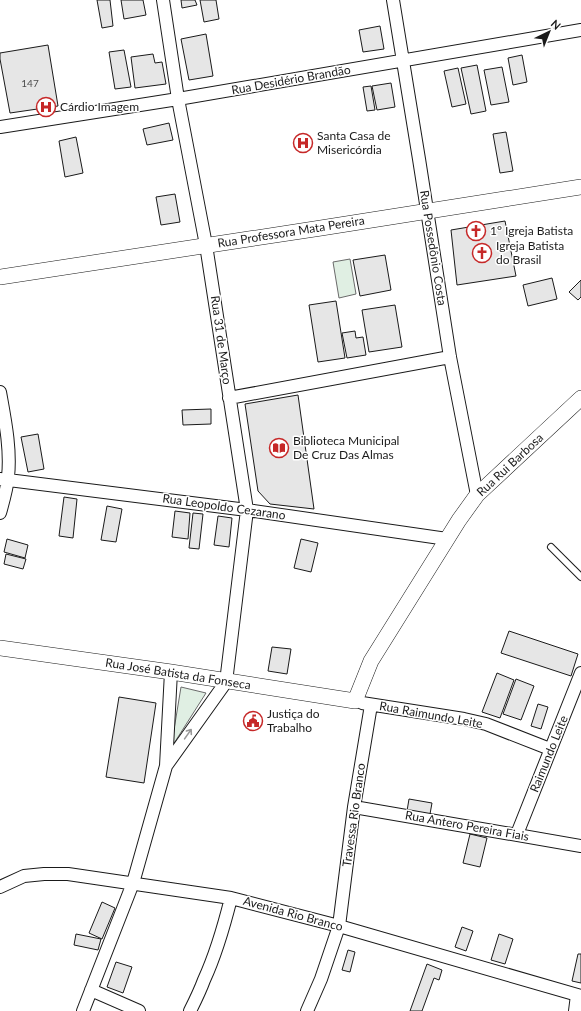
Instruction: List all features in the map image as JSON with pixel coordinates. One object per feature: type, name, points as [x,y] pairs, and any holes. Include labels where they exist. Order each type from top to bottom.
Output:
[{"type":"street","name":"Rua 31 de Março","points":[[163,0],[178,99],[206,245],[247,510],[226,682]]},
{"type":"street","name":"Rua Possedônio Costa","points":[[393,0],[450,357],[477,495]]},
{"type":"street","name":"Rua Desidério Brandão","points":[[0,127],[178,99],[581,30]]},
{"type":"street","name":"Rua Professora Mata Pereira","points":[[0,277],[581,187]]},
{"type":"street","points":[[229,398],[450,357]]},
{"type":"street","points":[[0,392],[10,460],[4,479],[0,513]]},
{"type":"street","name":"Rua Rui Barbosa","points":[[355,702],[371,661],[459,520],[477,495],[581,398]]},
{"type":"street","name":"Rua Leopoldo Cezarano","points":[[4,479],[247,510],[447,539]]},
{"type":"street","name":"Rua José Batista da Fonseca","points":[[0,648],[171,672],[355,702]]},
{"type":"street","points":[[83,1011],[133,883],[166,766],[171,672]]},
{"type":"street","name":"Raimundo Leite","points":[[517,834],[550,749],[577,692],[581,673]]},
{"type":"street","points":[[166,766],[226,682]]},
{"type":"street","name":"Rua Raimundo Leite","points":[[355,702],[471,720],[486,724],[550,749]]},
{"type":"street","name":"Travessa Rio Branco","points":[[307,1011],[321,979],[339,926],[354,807],[371,704]]},
{"type":"street","name":"Rua Antero Pereira Fiais","points":[[354,807],[581,846]]},
{"type":"street","name":"Avenida Rio Branco","points":[[0,887],[24,876],[68,874],[231,898],[339,926],[579,996]]},
{"type":"street","points":[[190,1011],[204,980],[223,930],[231,898]]},
{"type":"street","points":[[91,990],[139,1011]]},
{"type":"street","points":[[575,1011],[579,996]]},
{"type":"lane","points":[[551,547],[581,576]]},
{"type":"green space","points":[[350,259],[356,294],[339,298],[333,262]]},
{"type":"green space","points":[[181,687],[206,693],[171,748]]},
{"type":"building","points":[[97,0],[110,0],[113,26],[102,28]]},
{"type":"building","points":[[121,0],[143,0],[146,15],[124,19]]},
{"type":"building","points":[[181,0],[195,0],[197,5],[182,8]]},
{"type":"building","points":[[200,0],[216,0],[219,19],[204,22]]},
{"type":"building","points":[[380,26],[384,49],[363,52],[359,30]]},
{"type":"building","points":[[206,34],[213,76],[189,80],[181,39]]},
{"type":"building","points":[[48,45],[58,106],[10,113],[0,53]]},
{"type":"building","points":[[124,50],[131,87],[115,89],[109,52]]},
{"type":"building","points":[[153,54],[155,63],[162,62],[166,84],[135,88],[131,57]]},
{"type":"building","points":[[522,55],[527,82],[513,85],[508,58]]},
{"type":"building","points":[[477,65],[486,111],[471,114],[461,68]]},
{"type":"building","points":[[502,67],[509,102],[491,105],[484,70]]},
{"type":"building","points":[[458,68],[466,104],[452,107],[444,71]]},
{"type":"building","points":[[391,83],[395,107],[377,110],[372,86]]},
{"type":"building","points":[[371,86],[375,110],[367,111],[363,87]]},
{"type":"building","points":[[169,123],[173,140],[147,145],[143,129]]},
{"type":"building","points":[[506,132],[513,171],[500,173],[493,134]]},
{"type":"building","points":[[76,137],[83,173],[65,177],[59,141]]},
{"type":"building","points":[[175,194],[180,222],[161,225],[156,197]]},
{"type":"building","name":"Igreja Batista do Brasil","points":[[505,221],[516,276],[457,285],[451,230]]},
{"type":"building","points":[[385,255],[391,290],[360,296],[353,260]]},
{"type":"building","points":[[552,278],[557,299],[528,306],[523,285]]},
{"type":"building","points":[[581,280],[581,297],[578,300],[569,292]]},
{"type":"building","points":[[336,301],[345,358],[318,362],[309,305]]},
{"type":"building","points":[[395,305],[402,347],[369,352],[362,310]]},
{"type":"building","points":[[355,331],[356,338],[363,337],[366,355],[347,358],[342,333]]},
{"type":"building","name":"Biblioteca Municipal De Cruz Das Almas","points":[[298,395],[314,509],[270,504],[258,491],[245,404]]},
{"type":"building","points":[[211,409],[211,424],[183,425],[182,410]]},
{"type":"building","points":[[38,434],[44,469],[28,472],[21,437]]},
{"type":"building","points":[[64,497],[77,499],[73,538],[59,536]]},
{"type":"building","points":[[107,506],[122,509],[116,542],[101,540]]},
{"type":"building","points":[[175,511],[190,513],[188,539],[172,537]]},
{"type":"building","points":[[193,513],[203,514],[199,549],[189,548]]},
{"type":"building","points":[[218,516],[232,518],[229,547],[214,545]]},
{"type":"building","points":[[7,539],[28,545],[25,558],[4,552]]},
{"type":"building","points":[[301,539],[318,543],[311,572],[294,568]]},
{"type":"building","points":[[6,554],[26,559],[23,569],[4,564]]},
{"type":"building","points":[[509,631],[578,654],[571,676],[501,653]]},
{"type":"building","points":[[272,647],[291,649],[287,674],[268,671]]},
{"type":"building","points":[[497,673],[514,680],[500,718],[482,712]]},
{"type":"building","points":[[516,679],[534,686],[521,720],[503,714]]},
{"type":"building","points":[[119,697],[156,703],[144,783],[106,777]]},
{"type":"building","points":[[538,704],[548,707],[541,729],[531,726]]},
{"type":"building","points":[[409,799],[432,803],[430,814],[407,811]]},
{"type":"building","points":[[470,834],[487,838],[480,867],[463,863]]},
{"type":"building","points":[[102,902],[115,908],[102,939],[89,933]]},
{"type":"building","points":[[462,927],[473,931],[466,951],[455,947]]},
{"type":"building","points":[[76,934],[101,939],[98,950],[74,945]]},
{"type":"building","points":[[499,934],[513,939],[505,964],[491,960]]},
{"type":"building","points":[[348,950],[355,952],[350,972],[342,970]]},
{"type":"building","points":[[578,954],[581,954],[581,983],[572,981]]},
{"type":"building","points":[[116,962],[132,967],[123,993],[107,987]]},
{"type":"building","points":[[427,964],[442,970],[439,980],[434,978],[422,1011],[410,1011]]},
{"type":"place","name":"Cárdio Imagem","points":[[46,107]]},
{"type":"place","name":"Santa Casa de Misericórdia","points":[[303,143]]},
{"type":"place","name":"1° Igreja Batista","points":[[476,231]]},
{"type":"place","name":"Igreja Batista do Brasil","points":[[482,253]]},
{"type":"place","name":"Biblioteca Municipal De Cruz Das Almas","points":[[279,448]]},
{"type":"place","name":"Justiça do Trabalho","points":[[253,721]]}]
